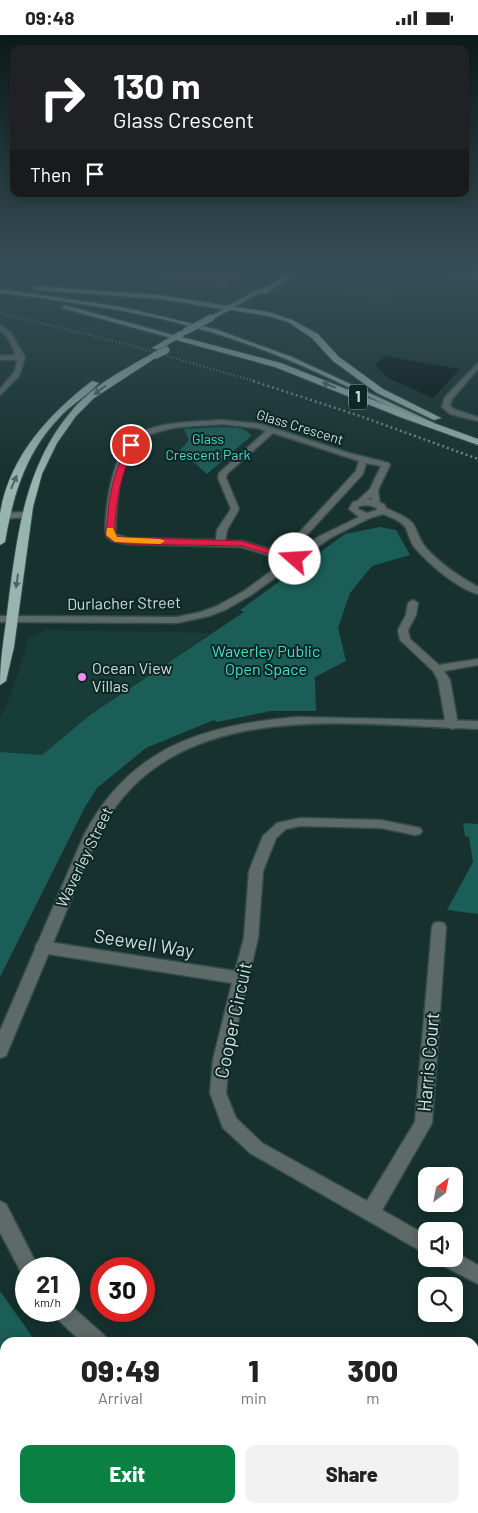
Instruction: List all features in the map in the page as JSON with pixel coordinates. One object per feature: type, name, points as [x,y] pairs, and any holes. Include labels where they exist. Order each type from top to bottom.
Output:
[{"type":"highway","name":"1","points":[[0,681],[6,619],[31,494],[46,454],[57,434],[73,414],[109,384],[168,342]]},
{"type":"highway","name":"1","points":[[168,349],[182,342]]},
{"type":"highway","name":"1","points":[[188,342],[214,348]]},
{"type":"highway","name":"1","points":[[320,342],[336,359],[380,391],[442,421],[478,434]]},
{"type":"highway","name":"1","points":[[0,542],[2,516],[11,486],[29,449],[52,419],[92,385],[146,353],[157,350],[185,346],[234,351],[278,365],[478,442]]},
{"type":"main road","points":[[157,350],[158,342]]},
{"type":"main road","points":[[243,342],[311,367],[440,428]]},
{"type":"main road","points":[[267,342],[337,371]]},
{"type":"main road","points":[[345,374],[380,391]]},
{"type":"street","points":[[0,393],[22,365],[22,357],[14,342]]},
{"type":"street","points":[[0,358],[22,357]]},
{"type":"street","points":[[478,365],[448,399],[446,407],[453,412],[478,419]]},
{"type":"street","name":"Glass Crescent","points":[[295,559],[242,544],[127,541],[115,539],[110,535],[113,494],[120,469],[131,445],[139,437],[165,427],[222,422],[244,424],[272,430],[363,460],[382,463],[386,468]]},
{"type":"street","points":[[220,543],[222,530],[235,509],[222,478],[223,473],[272,430]]},
{"type":"street","points":[[272,551],[300,537],[360,472],[363,460]]},
{"type":"street","name":"Durlacher Street","points":[[342,527],[374,490],[379,477],[386,468]]},
{"type":"street","points":[[374,490],[375,511]]},
{"type":"street","points":[[357,508],[375,511]]},
{"type":"street","points":[[357,508],[375,511],[400,524],[410,531],[423,552],[443,569],[478,591]]},
{"type":"street","name":"Durlacher Street","points":[[6,619],[176,620],[201,616],[221,608],[243,595],[319,541],[342,527],[360,522],[375,511]]},
{"type":"street","points":[[2,516],[27,515]]},
{"type":"street","points":[[413,603],[411,615],[403,630],[405,639],[437,669],[444,681],[452,725]]},
{"type":"street","points":[[437,669],[478,662]]},
{"type":"street","name":"Waverley Street","points":[[0,1051],[42,947],[83,854],[104,812],[120,791],[137,774],[189,743],[214,734],[257,726],[296,721],[478,725]]},
{"type":"street","name":"Cooper Circuit","points":[[415,831],[381,824],[300,822],[282,826],[270,836],[256,871],[251,938],[221,1060],[218,1093],[229,1123],[256,1148],[418,1240]]},
{"type":"street","name":"Harris Court","points":[[370,1213],[423,1123],[439,927]]},
{"type":"street","name":"Seewell Way","points":[[42,947],[240,978]]},
{"type":"street","points":[[0,1210],[24,1257]]},
{"type":"street","points":[[463,1266],[478,1275]]},
{"type":"street","points":[[75,1322],[91,1337]]},
{"type":"shaded area","points":[[385,356],[460,369],[433,398],[388,378],[375,365]]},
{"type":"shaded area","name":"Ocean View Villas","points":[[46,630],[211,633],[90,715],[42,755],[0,752],[0,717],[8,701],[25,653],[27,639]]},
{"type":"green space","name":"Glass Crescent Park","points":[[221,427],[242,429],[251,436],[207,474],[180,450],[189,440],[184,429]]},
{"type":"green space","name":"Waverley Public Open Space","points":[[380,527],[396,530],[410,555],[372,566],[350,593],[338,628],[346,661],[315,677],[316,711],[271,711],[217,722],[214,720],[146,748],[97,788],[85,807],[0,977],[0,752],[42,755],[90,715],[244,612],[240,610],[345,534]]},
{"type":"green space","points":[[463,823],[478,824],[478,914],[447,910],[473,862],[469,837],[465,836]]},
{"type":"green space","points":[[0,1291],[15,1312],[15,1322],[22,1322],[32,1337],[0,1337]]},
{"type":"railway","points":[[118,342],[257,382]]},
{"type":"railway","points":[[253,381],[360,416],[478,459]]},
{"type":"slow traffic","points":[[110,530],[110,535],[115,539],[160,541]]},
{"type":"place","name":"Ocean View Villas","points":[[82,677]]},
{"type":"route","points":[[131,445],[120,469],[113,494],[110,535],[115,539],[127,541],[242,544],[256,546],[295,559]]}]
